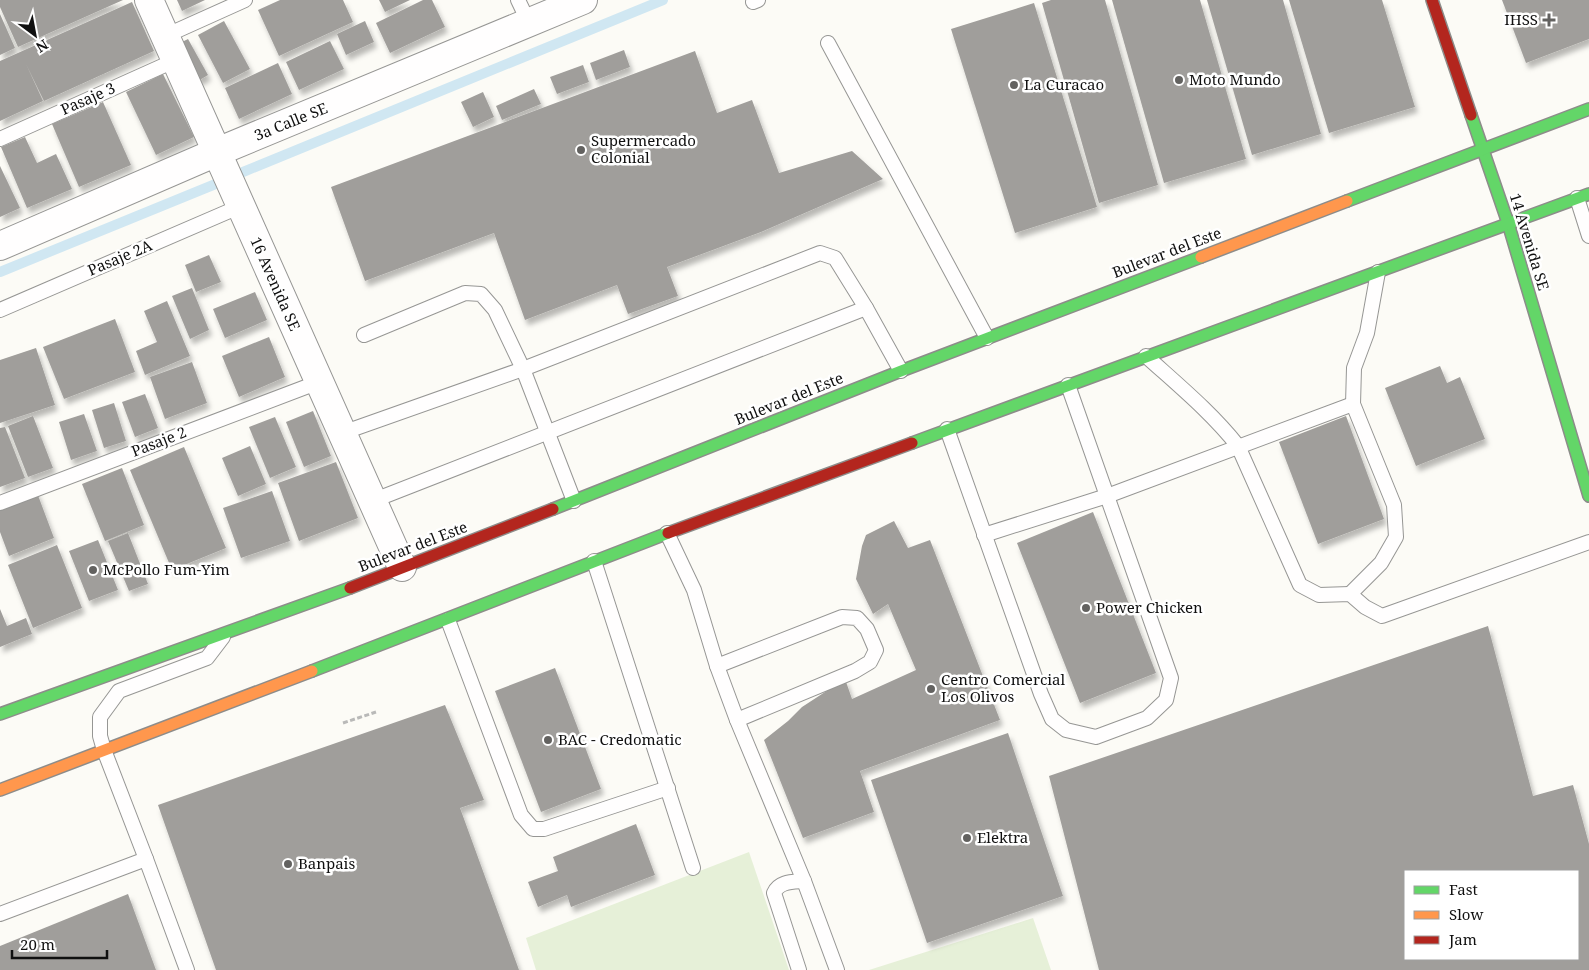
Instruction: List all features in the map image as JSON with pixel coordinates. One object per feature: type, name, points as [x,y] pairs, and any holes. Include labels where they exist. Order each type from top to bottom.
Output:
[{"type":"main road","name":"14 Avenida SE","points":[[1432,0],[1508,223],[1589,496]]},
{"type":"main road","name":"Bulevar del Este","points":[[0,714],[333,594],[574,501],[901,371],[1589,109]]},
{"type":"main road","points":[[0,790],[448,620],[667,533],[1583,196]]},
{"type":"street","name":"16 Avenida SE","points":[[149,0],[402,567]]},
{"type":"street","name":"3a Calle SE","points":[[0,246],[217,152],[524,12],[583,0]]},
{"type":"lane","name":"Pasaje 3","points":[[0,139],[171,48],[245,0]]},
{"type":"lane","points":[[828,43],[987,338]]},
{"type":"lane","points":[[1583,196],[1589,236]]},
{"type":"lane","name":"Pasaje 2A","points":[[0,310],[241,206]]},
{"type":"lane","points":[[342,433],[523,369],[820,253],[835,258],[866,308],[901,371]]},
{"type":"lane","points":[[1350,594],[1381,563],[1396,537],[1394,505],[1353,404],[1354,368],[1367,333],[1378,272]]},
{"type":"lane","points":[[364,335],[465,293],[481,294],[495,310],[523,369],[574,501]]},
{"type":"lane","points":[[372,501],[866,308]]},
{"type":"lane","points":[[1146,356],[1200,404],[1222,426],[1238,446],[1300,585],[1318,595],[1350,594],[1365,607],[1382,616],[1589,542]]},
{"type":"lane","name":"Pasaje 2","points":[[0,503],[319,382]]},
{"type":"lane","points":[[946,429],[1041,694],[1052,719],[1066,730],[1096,737],[1147,718],[1166,700],[1171,678],[1068,385]]},
{"type":"lane","points":[[984,535],[1107,496],[1353,404]]},
{"type":"lane","points":[[1575,449],[1589,445]]},
{"type":"lane","points":[[667,533],[694,590],[737,720],[804,881],[837,970]]},
{"type":"lane","points":[[594,561],[693,868]]},
{"type":"lane","points":[[718,666],[842,617],[857,618],[867,629],[876,650],[870,662],[855,671],[737,720]]},
{"type":"lane","points":[[448,620],[521,815],[533,829],[544,829],[668,788]]},
{"type":"lane","points":[[186,970],[104,750],[100,736],[100,717],[119,691],[207,658],[229,630]]},
{"type":"lane","points":[[0,914],[146,859]]},
{"type":"lane","points":[[799,970],[774,893],[780,884],[804,881]]},
{"type":"path","points":[[343,723],[376,712]]},
{"type":"green space","points":[[749,852],[789,970],[536,970],[526,938]]},
{"type":"green space","points":[[1033,918],[1051,970],[869,970]]},
{"type":"building","points":[[0,0],[123,0],[18,47],[0,7]]},
{"type":"building","points":[[177,0],[205,0],[182,11]]},
{"type":"building","points":[[280,0],[343,0],[353,22],[279,56],[258,10]]},
{"type":"building","points":[[379,0],[410,0],[385,12]]},
{"type":"building","points":[[423,0],[432,0],[445,27],[390,53],[376,23]]},
{"type":"building","points":[[1051,0],[1105,0],[1158,185],[1099,203],[1042,3]]},
{"type":"building","name":"Moto Mundo","points":[[1112,0],[1200,0],[1246,159],[1164,183]]},
{"type":"building","points":[[1207,0],[1283,0],[1321,134],[1252,155]]},
{"type":"building","points":[[1289,0],[1382,0],[1415,107],[1329,133]]},
{"type":"building","name":"IHSS","points":[[1502,0],[1589,0],[1589,39],[1526,63]]},
{"type":"building","points":[[132,2],[154,51],[44,101],[26,64],[43,101],[0,121],[0,61]]},
{"type":"building","name":"La Curacao","points":[[1034,3],[1097,207],[1015,233],[951,29]]},
{"type":"building","points":[[0,14],[15,48],[0,55]]},
{"type":"building","points":[[224,21],[250,69],[223,83],[198,35]]},
{"type":"building","points":[[365,21],[374,42],[346,55],[337,34]]},
{"type":"building","points":[[188,39],[208,75],[198,81],[178,44]]},
{"type":"building","points":[[330,41],[344,69],[299,90],[286,62]]},
{"type":"building","points":[[624,50],[630,67],[596,80],[590,63]]},
{"type":"building","name":"Supermercado Colonial","points":[[695,51],[717,113],[752,100],[779,173],[852,151],[883,179],[761,232],[667,267],[678,296],[628,314],[617,285],[525,320],[494,233],[365,281],[331,187]]},
{"type":"building","points":[[278,63],[292,94],[239,119],[225,88]]},
{"type":"building","points":[[583,65],[589,82],[557,94],[550,77]]},
{"type":"building","points":[[163,74],[194,137],[156,155],[126,92]]},
{"type":"building","points":[[534,89],[541,104],[502,120],[496,106]]},
{"type":"building","points":[[483,92],[494,117],[473,127],[461,102]]},
{"type":"building","points":[[103,102],[131,165],[79,187],[52,124]]},
{"type":"building","points":[[25,137],[37,163],[56,154],[72,189],[27,208],[1,147]]},
{"type":"building","points":[[0,166],[20,208],[0,217]]},
{"type":"building","points":[[209,255],[221,282],[196,292],[185,265]]},
{"type":"building","points":[[192,288],[209,330],[190,339],[172,296]]},
{"type":"building","points":[[255,292],[267,320],[225,338],[213,309]]},
{"type":"building","points":[[167,301],[190,356],[145,375],[136,351],[157,342],[144,311]]},
{"type":"building","points":[[115,319],[135,372],[64,399],[43,347]]},
{"type":"building","points":[[269,337],[285,377],[239,397],[222,356]]},
{"type":"building","points":[[36,348],[55,405],[0,423],[0,360]]},
{"type":"building","points":[[192,362],[207,403],[165,419],[150,377]]},
{"type":"building","points":[[1440,366],[1447,383],[1460,377],[1485,439],[1416,466],[1385,388]]},
{"type":"building","points":[[145,394],[158,428],[135,437],[122,402]]},
{"type":"building","points":[[114,403],[126,441],[104,448],[92,410]]},
{"type":"building","points":[[313,411],[331,456],[304,467],[286,422]]},
{"type":"building","points":[[84,414],[97,451],[71,460],[59,422]]},
{"type":"building","points":[[33,416],[53,468],[28,477],[8,426]]},
{"type":"building","points":[[1346,416],[1384,519],[1318,544],[1279,442]]},
{"type":"building","points":[[275,417],[296,467],[270,478],[249,427]]},
{"type":"building","points":[[5,427],[25,478],[0,487],[0,428]]},
{"type":"building","points":[[250,446],[266,484],[238,496],[222,458]]},
{"type":"building","points":[[184,447],[226,548],[172,570],[130,470]]},
{"type":"building","points":[[336,462],[358,518],[299,541],[278,483]]},
{"type":"building","points":[[122,468],[144,525],[105,541],[82,484]]},
{"type":"building","points":[[36,490],[54,538],[9,556],[0,532],[0,504]]},
{"type":"building","points":[[272,491],[290,541],[241,558],[223,508]]},
{"type":"building","name":"Power Chicken","points":[[1093,512],[1156,673],[1080,703],[1017,543]]},
{"type":"building","name":"Centro Comercial Los Olivos","points":[[894,521],[908,548],[930,540],[1000,720],[860,771],[874,812],[803,838],[764,740],[802,707],[845,679],[852,699],[916,670],[888,604],[873,614],[856,579],[866,535]]},
{"type":"building","points":[[128,533],[148,584],[129,591],[108,541]]},
{"type":"building","name":"McPollo Fum-Yim","points":[[98,540],[118,590],[89,601],[69,551]]},
{"type":"building","points":[[57,545],[82,608],[33,628],[8,565]]},
{"type":"building","points":[[0,609],[7,626],[26,618],[32,634],[0,647]]},
{"type":"building","points":[[1488,626],[1533,796],[1573,785],[1589,844],[1589,970],[1099,970],[1049,776]]},
{"type":"building","name":"BAC - Credomatic","points":[[555,668],[601,789],[541,812],[495,691]]},
{"type":"building","points":[[445,705],[484,800],[460,808],[519,970],[216,970],[158,805]]},
{"type":"building","name":"Elektra","points":[[1008,733],[1063,896],[927,943],[871,780]]},
{"type":"building","points":[[636,824],[655,875],[571,907],[567,895],[538,907],[528,882],[558,871],[553,857]]},
{"type":"building","points":[[128,894],[156,970],[0,970],[0,946]]},
{"type":"waterway","points":[[243,172],[663,0]]},
{"type":"waterway","points":[[0,272],[218,183]]},
{"type":"traffic: fast","points":[[1347,201],[1589,109]]},
{"type":"traffic: fast","points":[[1471,115],[1508,223],[1589,496]]},
{"type":"traffic: fast","points":[[912,443],[1589,194]]},
{"type":"traffic: fast","points":[[553,509],[901,371],[1201,257]]},
{"type":"traffic: fast","points":[[312,671],[668,533]]},
{"type":"traffic: fast","points":[[0,714],[350,588]]},
{"type":"traffic: slow","points":[[1201,257],[1347,201]]},
{"type":"traffic: slow","points":[[0,790],[312,671]]},
{"type":"traffic: jam","points":[[1432,0],[1471,115]]},
{"type":"traffic: jam","points":[[668,533],[912,443]]},
{"type":"traffic: jam","points":[[350,588],[553,509]]},
{"type":"place","name":"IHSS","points":[[1549,20]]},
{"type":"place","name":"Moto Mundo","points":[[1179,80]]},
{"type":"place","name":"La Curacao","points":[[1014,85]]},
{"type":"place","name":"Supermercado Colonial","points":[[581,150]]},
{"type":"place","name":"McPollo Fum-Yim","points":[[93,570]]},
{"type":"place","name":"Power Chicken","points":[[1086,608]]},
{"type":"place","name":"Centro Comercial Los Olivos","points":[[931,689]]},
{"type":"place","name":"BAC - Credomatic","points":[[548,740]]},
{"type":"place","name":"Elektra","points":[[967,838]]},
{"type":"place","name":"Banpais","points":[[288,864]]}]
